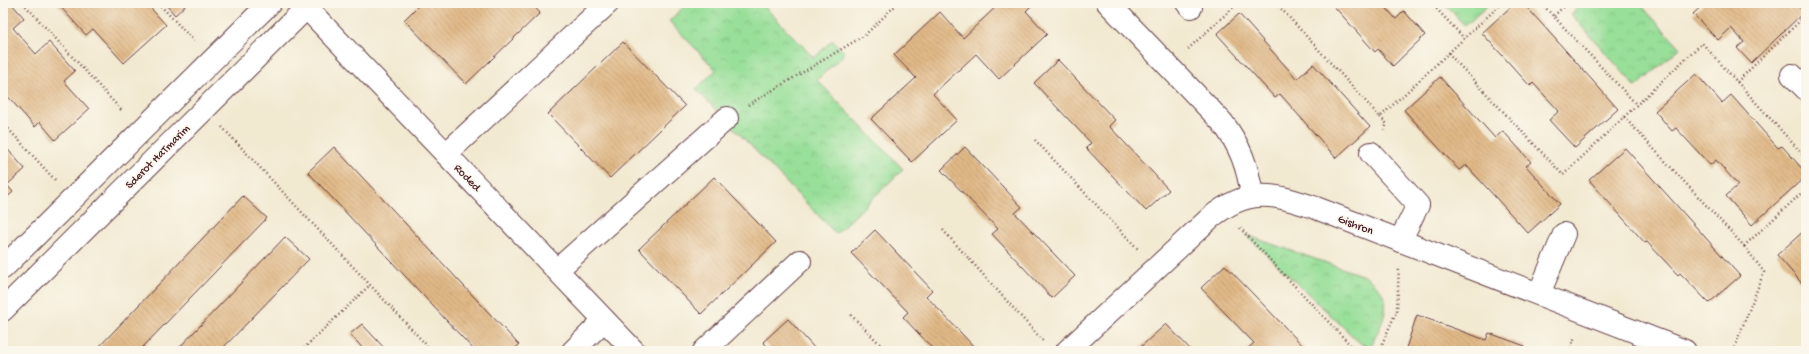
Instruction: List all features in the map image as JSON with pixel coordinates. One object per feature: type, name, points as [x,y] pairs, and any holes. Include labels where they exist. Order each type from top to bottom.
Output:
[{"type":"street","points":[[3,268],[270,3]]},
{"type":"street","points":[[446,154],[608,3]]},
{"type":"street","points":[[1108,3],[1222,122],[1237,142],[1248,172],[1252,196]]},
{"type":"street","name":"Roded","points":[[306,5],[634,351]]},
{"type":"street","name":"Sderot HaTmarim","points":[[3,310],[306,5]]},
{"type":"street","points":[[557,270],[727,118]]},
{"type":"street","points":[[1371,153],[1418,205],[1400,241]]},
{"type":"street","name":"Gishron","points":[[1057,348],[1156,268],[1222,208],[1240,199],[1252,196],[1275,197],[1294,201],[1685,351]]},
{"type":"street","points":[[1539,294],[1564,234]]},
{"type":"street","points":[[704,351],[800,262]]},
{"type":"street","points":[[572,351],[604,320]]},
{"type":"path","points":[[23,3],[141,131]]},
{"type":"path","points":[[158,3],[212,61]]},
{"type":"path","points":[[727,118],[865,35],[898,3]]},
{"type":"path","points":[[1169,66],[1238,3]]},
{"type":"path","points":[[1276,3],[1380,117],[1502,3]]},
{"type":"path","points":[[1431,3],[1464,38]]},
{"type":"path","points":[[1542,3],[1637,106]]},
{"type":"path","points":[[1554,16],[1567,3]]},
{"type":"path","points":[[1737,82],[1806,15]]},
{"type":"path","points":[[1448,52],[1563,175],[1702,44],[1806,158]]},
{"type":"path","points":[[204,109],[432,351]]},
{"type":"path","points":[[1624,117],[1744,246],[1764,272],[1732,351]]},
{"type":"path","points":[[3,123],[73,199]]},
{"type":"path","points":[[1035,140],[1156,268]]},
{"type":"path","points":[[1744,246],[1806,189]]},
{"type":"path","points":[[1222,208],[1356,351]]},
{"type":"path","points":[[943,230],[1057,348]]},
{"type":"path","points":[[1380,351],[1397,310],[1400,241]]},
{"type":"path","points":[[301,351],[370,285]]},
{"type":"path","points":[[851,314],[887,351]]},
{"type":"green space","points":[[688,3],[761,3],[814,58],[832,40],[845,53],[817,80],[903,169],[836,234],[696,89],[716,70],[669,21]]},
{"type":"green space","points":[[1444,3],[1490,3],[1465,26]]},
{"type":"green space","points":[[1583,3],[1639,3],[1680,48],[1636,87],[1571,14]]},
{"type":"green space","points":[[1246,235],[1364,276],[1375,284],[1382,292],[1385,301],[1385,309],[1380,327],[1370,348],[1360,343]]},
{"type":"building","points":[[3,3],[11,3],[24,18],[13,28],[36,54],[49,42],[75,71],[64,81],[89,109],[55,140],[40,122],[35,127],[3,91]]},
{"type":"building","points":[[57,3],[146,3],[166,25],[124,63],[93,29],[86,35]]},
{"type":"building","points":[[164,3],[188,3],[175,15]]},
{"type":"building","points":[[421,3],[531,3],[540,13],[466,84],[404,20]]},
{"type":"building","points":[[1000,3],[1034,3],[1026,11],[1047,34],[999,79],[976,54],[933,94],[957,120],[912,162],[871,119],[916,78],[894,55],[940,12],[963,38]]},
{"type":"building","points":[[1331,3],[1382,3],[1396,19],[1404,11],[1425,35],[1393,66],[1378,49],[1375,52]]},
{"type":"building","points":[[1515,3],[1523,3],[1618,109],[1575,148],[1549,120],[1559,111],[1533,83],[1530,86],[1482,33]]},
{"type":"building","points":[[1705,3],[1795,3],[1804,12],[1751,63],[1737,48],[1744,42],[1731,28],[1718,40],[1693,14]]},
{"type":"building","points":[[1239,14],[1297,79],[1313,64],[1370,127],[1336,158],[1280,94],[1275,98],[1217,34]]},
{"type":"building","points":[[623,42],[685,106],[610,178],[548,114]]},
{"type":"building","points":[[1058,60],[1115,120],[1109,126],[1169,190],[1146,211],[1086,148],[1091,143],[1034,83]]},
{"type":"building","points":[[1696,74],[1722,103],[1731,95],[1778,148],[1782,146],[1806,173],[1806,176],[1752,225],[1726,196],[1738,185],[1716,160],[1710,165],[1676,128],[1672,131],[1655,111]]},
{"type":"building","points":[[1440,77],[1495,138],[1503,131],[1531,162],[1526,166],[1560,204],[1528,233],[1466,165],[1459,170],[1404,110]]},
{"type":"building","points":[[3,144],[25,169],[7,185],[13,192],[3,201]]},
{"type":"building","points":[[334,147],[519,345],[512,351],[475,351],[308,172]]},
{"type":"building","points":[[965,147],[1022,207],[1015,213],[1075,276],[1052,298],[992,234],[998,229],[941,170]]},
{"type":"building","points":[[1625,148],[1740,276],[1709,303],[1680,273],[1678,275],[1647,242],[1645,243],[1589,180]]},
{"type":"building","points":[[714,177],[776,242],[701,314],[639,249]]},
{"type":"building","points":[[243,196],[267,218],[139,351],[95,351]]},
{"type":"building","points":[[1806,229],[1806,288],[1777,255]]},
{"type":"building","points":[[875,230],[932,290],[926,296],[978,351],[935,351],[903,317],[908,312],[851,253]]},
{"type":"building","points":[[285,237],[309,259],[220,351],[176,351]]},
{"type":"building","points":[[1225,265],[1308,351],[1245,351],[1254,343],[1201,288]]},
{"type":"building","points":[[1417,315],[1486,340],[1489,333],[1525,346],[1523,351],[1405,351]]},
{"type":"building","points":[[788,319],[817,351],[772,351],[763,342]]},
{"type":"building","points":[[362,324],[386,350],[365,351],[350,334]]},
{"type":"building","points":[[1166,324],[1192,351],[1136,351]]}]
